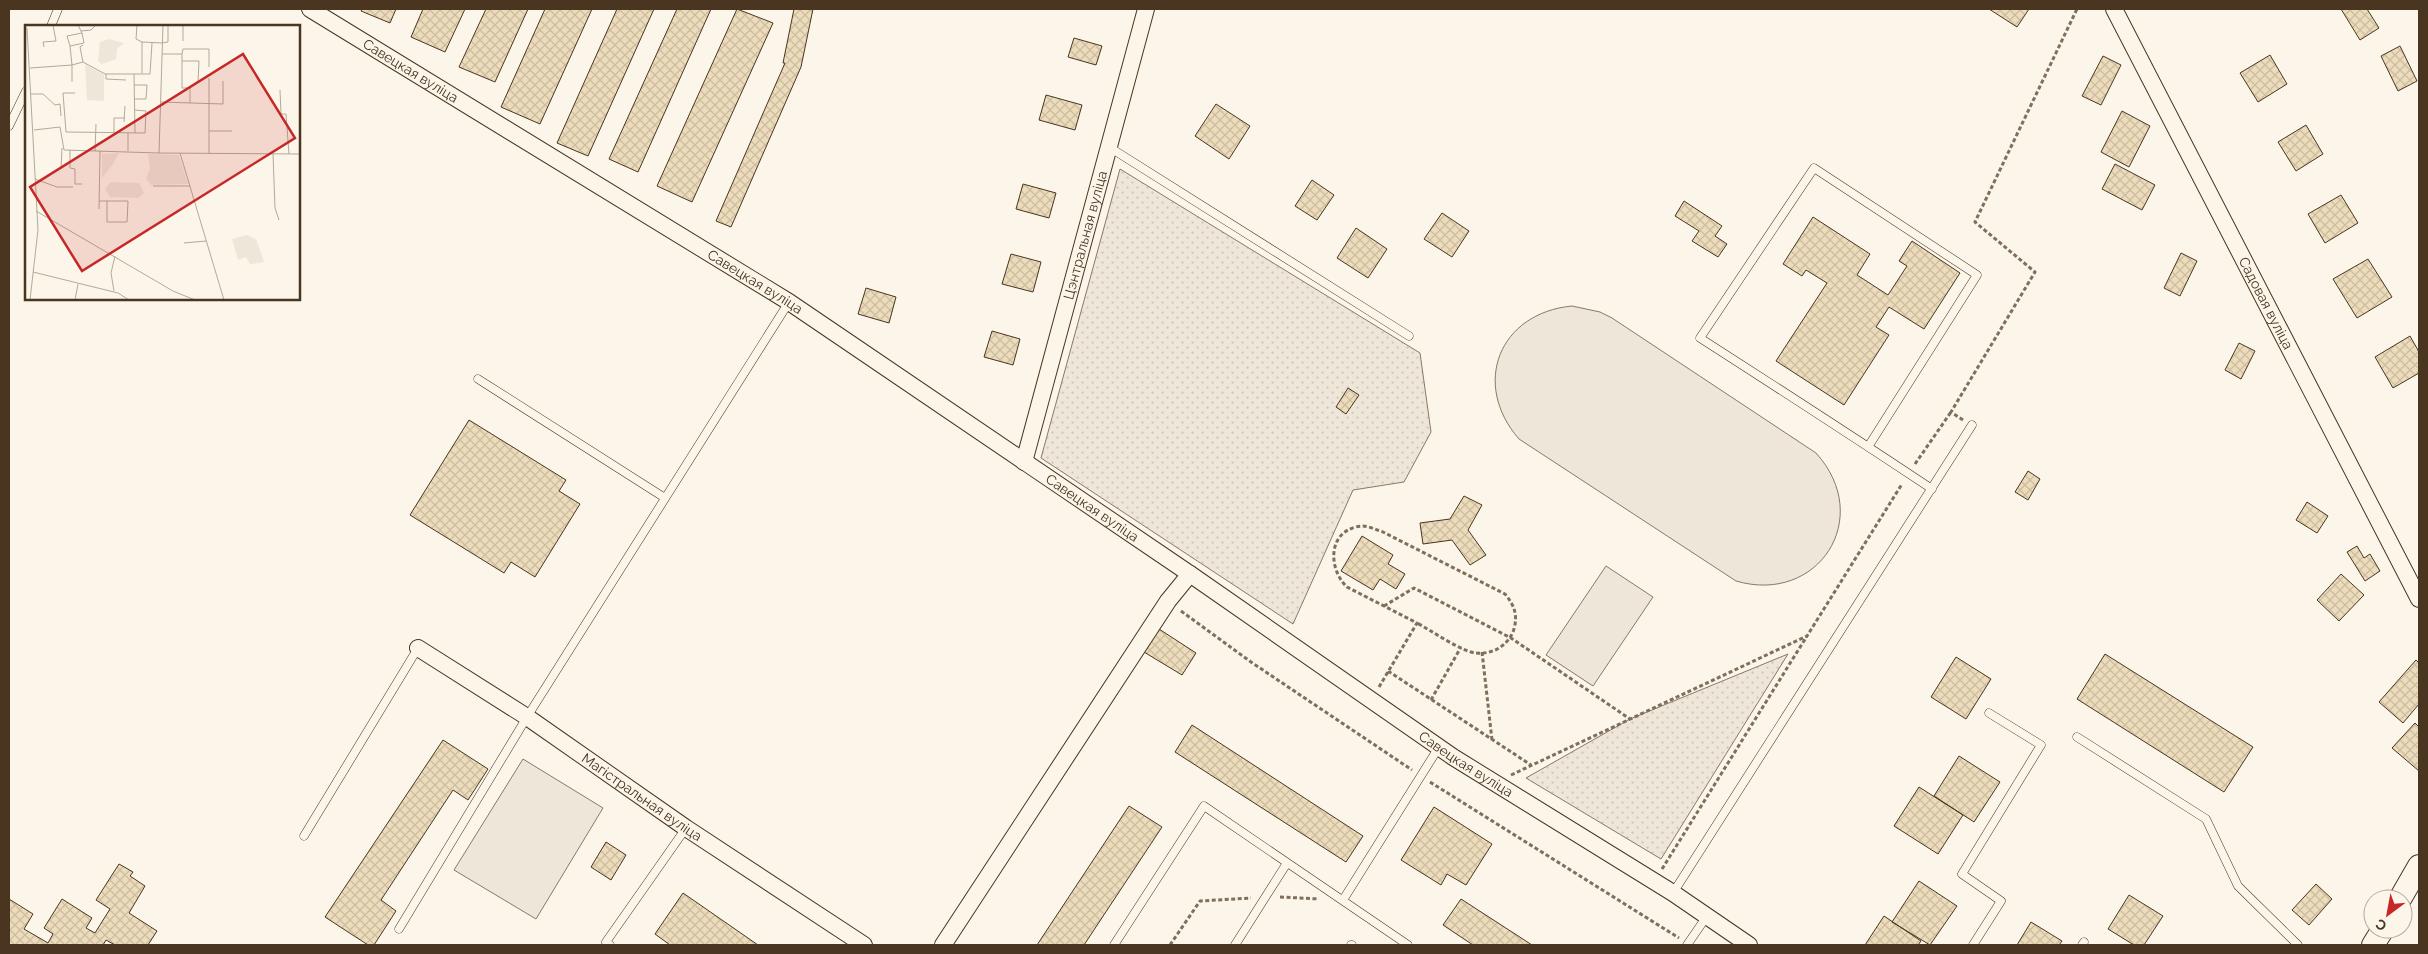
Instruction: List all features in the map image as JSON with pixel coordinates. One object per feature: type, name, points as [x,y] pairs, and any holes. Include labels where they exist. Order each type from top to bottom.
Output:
[{"type":"street","name":"Савецкая вуліца","points":[[310,9],[789,302],[1190,574],[1440,747],[1673,893],[1749,945]]},
{"type":"street","name":"Цэнтральная вуліца","points":[[1024,462],[1146,9]]},
{"type":"street","name":"Садовая вуліца","points":[[2114,9],[2419,599]]},
{"type":"street","points":[[942,945],[1168,601],[1190,574]]},
{"type":"street","name":"Магістральная вуліца","points":[[418,648],[527,717],[686,828],[864,945]]},
{"type":"street","points":[[2406,889],[2419,866]]},
{"type":"lane","points":[[51,25],[58,9]]},
{"type":"lane","points":[[9,126],[25,93]]},
{"type":"lane","points":[[1109,147],[1409,336]]},
{"type":"lane","points":[[1868,447],[1977,276],[1814,168],[1700,338],[1909,474],[1932,488]]},
{"type":"lane","points":[[399,929],[527,717],[789,302]]},
{"type":"lane","points":[[478,379],[665,498]]},
{"type":"lane","points":[[1673,893],[1972,425]]},
{"type":"lane","points":[[304,836],[418,648]]},
{"type":"lane","points":[[1974,945],[2001,902],[1962,874],[2041,745],[1990,713]]},
{"type":"lane","points":[[2077,737],[2206,819],[2238,886],[2298,945]]},
{"type":"lane","points":[[1343,900],[1440,747]]},
{"type":"lane","points":[[1114,945],[1204,806],[1408,945]]},
{"type":"lane","points":[[610,945],[606,942],[686,828]]},
{"type":"lane","points":[[1235,945],[1288,863]]},
{"type":"lane","points":[[1687,945],[1707,916]]},
{"type":"path","points":[[1654,882],[1909,474],[1951,412],[2035,272],[1975,222],[2077,9]]},
{"type":"path","points":[[1951,412],[1972,425]]},
{"type":"path","points":[[1369,526],[1383,532],[1505,594],[1514,605],[1516,613],[1511,638],[1504,646],[1475,653],[1416,623],[1346,587],[1339,579],[1333,554],[1336,543],[1344,533],[1356,527],[1369,526]]},
{"type":"path","points":[[1384,606],[1414,588],[1511,638],[1630,719]]},
{"type":"path","points":[[1371,700],[1416,623]]},
{"type":"path","points":[[1495,783],[1807,636]]},
{"type":"path","points":[[1431,700],[1461,647]]},
{"type":"path","points":[[1482,652],[1492,740]]},
{"type":"path","points":[[1388,672],[1532,766]]},
{"type":"shaded area","points":[[1120,169],[1420,353],[1431,432],[1404,482],[1353,490],[1293,624],[1041,458]]},
{"type":"shaded area","points":[[1572,306],[1600,312],[1612,318],[1816,453],[1833,478],[1840,504],[1838,528],[1829,550],[1813,568],[1791,580],[1765,585],[1736,581],[1519,439],[1505,418],[1497,396],[1495,375],[1500,354],[1510,337],[1526,322],[1547,311]]},
{"type":"shaded area","points":[[1606,566],[1653,597],[1593,686],[1546,655]]},
{"type":"shaded area","points":[[1788,654],[1661,859],[1526,778],[1630,719]]},
{"type":"shaded area","points":[[523,759],[603,808],[536,919],[454,870]]},
{"type":"building","points":[[362,9],[396,9],[390,23],[361,11]]},
{"type":"building","points":[[423,9],[465,9],[445,52],[411,37]]},
{"type":"building","points":[[486,9],[528,9],[495,82],[459,67]]},
{"type":"building","points":[[545,9],[592,9],[540,124],[501,107]]},
{"type":"building","points":[[617,9],[654,9],[588,156],[557,143]]},
{"type":"building","points":[[677,9],[711,9],[638,172],[609,159]]},
{"type":"building","points":[[737,9],[773,23],[692,202],[657,186]]},
{"type":"building","points":[[794,9],[813,9],[801,67],[731,227],[716,221],[785,63],[783,63]]},
{"type":"building","points":[[1989,9],[2029,9],[2017,27]]},
{"type":"building","points":[[2341,9],[2367,9],[2379,28],[2360,40]]},
{"type":"building","points":[[1074,38],[1102,46],[1096,65],[1068,57]]},
{"type":"building","points":[[2400,46],[2417,81],[2398,91],[2381,56]]},
{"type":"building","points":[[2270,55],[2287,84],[2258,102],[2240,73]]},
{"type":"building","points":[[2103,56],[2121,65],[2101,105],[2082,96]]},
{"type":"building","points":[[1046,95],[1082,105],[1075,130],[1039,120]]},
{"type":"building","points":[[1216,104],[1250,126],[1229,159],[1195,136]]},
{"type":"building","points":[[2122,111],[2150,126],[2129,167],[2101,152]]},
{"type":"building","points":[[2306,125],[2323,154],[2296,171],[2278,142]]},
{"type":"building","points":[[2115,164],[2155,185],[2142,210],[2102,189]]},
{"type":"building","points":[[1312,180],[1334,195],[1317,220],[1295,206]]},
{"type":"building","points":[[1023,184],[1056,193],[1049,218],[1016,209]]},
{"type":"building","points":[[2341,195],[2358,223],[2325,243],[2308,214]]},
{"type":"building","points":[[1684,201],[1722,226],[1715,236],[1727,244],[1718,257],[1692,241],[1699,231],[1675,216]]},
{"type":"building","points":[[1442,213],[1469,231],[1452,257],[1424,239]]},
{"type":"building","points":[[1813,217],[1870,254],[1857,275],[1888,295],[1907,266],[1899,261],[1912,241],[1960,273],[1924,329],[1889,307],[1876,327],[1889,335],[1844,405],[1776,361],[1827,283],[1806,270],[1802,276],[1783,264]]},
{"type":"building","points":[[1356,228],[1387,249],[1368,278],[1337,258]]},
{"type":"building","points":[[2181,253],[2197,261],[2180,296],[2164,288]]},
{"type":"building","points":[[1011,254],[1041,262],[1033,292],[1002,284]]},
{"type":"building","points":[[2368,259],[2392,297],[2357,318],[2333,279]]},
{"type":"building","points":[[866,288],[896,297],[889,323],[858,314]]},
{"type":"building","points":[[992,331],[1020,339],[1013,365],[984,357]]},
{"type":"building","points":[[2410,336],[2419,352],[2419,373],[2393,388],[2375,357]]},
{"type":"building","points":[[2239,343],[2255,351],[2241,379],[2225,370]]},
{"type":"building","points":[[1348,388],[1359,395],[1346,414],[1336,407]]},
{"type":"building","points":[[469,420],[566,480],[559,491],[580,504],[535,577],[511,562],[504,573],[410,515]]},
{"type":"building","points":[[2028,471],[2040,479],[2028,500],[2015,492]]},
{"type":"building","points":[[1464,496],[1482,505],[1468,530],[1486,555],[1470,565],[1452,540],[1423,544],[1420,523],[1450,519]]},
{"type":"building","points":[[2307,502],[2328,516],[2317,533],[2296,520]]},
{"type":"building","points":[[1362,536],[1393,555],[1388,564],[1405,574],[1396,589],[1380,579],[1373,590],[1341,571]]},
{"type":"building","points":[[2357,546],[2364,558],[2370,554],[2380,571],[2365,581],[2347,552]]},
{"type":"building","points":[[2341,574],[2364,595],[2339,621],[2317,600]]},
{"type":"building","points":[[1159,629],[1196,653],[1182,675],[1144,652]]},
{"type":"building","points":[[2105,654],[2253,747],[2224,792],[2077,699]]},
{"type":"building","points":[[1956,657],[1991,679],[1966,719],[1931,697]]},
{"type":"building","points":[[2416,660],[2419,663],[2419,704],[2403,723],[2379,702]]},
{"type":"building","points":[[2415,723],[2419,727],[2419,771],[2392,748]]},
{"type":"building","points":[[1192,725],[1363,836],[1346,862],[1175,752]]},
{"type":"building","points":[[443,740],[488,769],[468,800],[453,790],[381,900],[396,911],[374,945],[368,945],[325,917]]},
{"type":"building","points":[[1959,756],[2000,782],[1974,822],[1934,796]]},
{"type":"building","points":[[1919,787],[1963,815],[1938,854],[1894,826]]},
{"type":"building","points":[[1129,806],[1162,827],[1084,945],[1037,945]]},
{"type":"building","points":[[1434,807],[1492,844],[1466,885],[1447,874],[1441,885],[1401,860]]},
{"type":"building","points":[[606,842],[626,855],[611,880],[591,867]]},
{"type":"building","points":[[119,864],[133,872],[130,876],[145,886],[129,913],[157,931],[148,945],[115,945],[106,940],[103,945],[9,945],[9,899],[33,914],[24,929],[48,943],[53,934],[44,928],[62,899],[92,918],[86,928],[95,933],[110,909],[96,900]]},
{"type":"building","points":[[1919,881],[1957,906],[1930,945],[1892,922]]},
{"type":"building","points":[[2316,884],[2332,899],[2309,925],[2292,910]]},
{"type":"building","points":[[683,893],[758,945],[670,945],[655,934]]},
{"type":"building","points":[[2129,895],[2163,916],[2144,945],[2134,945],[2108,929]]},
{"type":"building","points":[[1461,899],[1532,945],[1473,945],[1443,925]]},
{"type":"building","points":[[1884,916],[1921,941],[1918,945],[1865,945]]},
{"type":"building","points":[[2031,922],[2062,941],[2059,945],[2017,945]]}]
